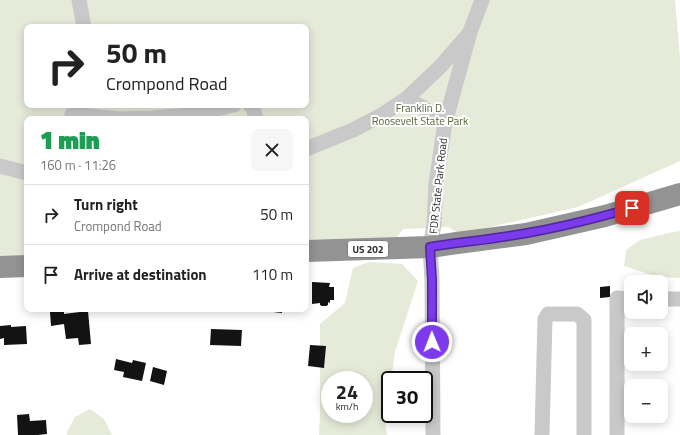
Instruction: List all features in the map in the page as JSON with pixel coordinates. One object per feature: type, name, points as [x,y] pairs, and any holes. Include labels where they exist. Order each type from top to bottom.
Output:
[{"type":"highway","name":"US 202","points":[[309,251],[430,247],[526,234],[605,216],[680,194]]},
{"type":"highway","points":[[0,267],[24,266]]},
{"type":"street","points":[[79,0],[83,24]]},
{"type":"street","name":"FDR State Park Road","points":[[433,435],[432,280],[430,247],[434,225],[436,183],[445,123],[470,32],[482,0]]},
{"type":"street","name":"FDR State Park Road","points":[[309,148],[353,130],[380,116],[406,99],[440,67],[470,32]]},
{"type":"street","points":[[406,99],[422,107],[445,123]]},
{"type":"street","points":[[177,116],[220,108]]},
{"type":"street","points":[[73,113],[96,116]]},
{"type":"street","points":[[0,166],[24,172]]},
{"type":"street","points":[[617,435],[617,298],[624,298]]},
{"type":"street","points":[[668,299],[680,299]]},
{"type":"street","points":[[542,435],[545,319],[548,314],[578,314],[584,320],[584,435]]},
{"type":"green space","name":"Franklin D. Roosevelt State Park","points":[[0,0],[675,0],[680,58],[680,161],[578,207],[460,234],[448,227],[403,229],[397,237],[309,242],[309,116],[24,116],[24,256],[0,258]]},
{"type":"green space","points":[[680,231],[680,278],[668,277],[668,275],[652,275],[624,266],[626,250],[640,240]]},
{"type":"green space","points":[[369,262],[402,264],[418,281],[395,352],[392,371],[381,371],[381,423],[385,423],[387,435],[319,435],[320,324],[345,303],[353,268]]},
{"type":"green space","points":[[90,409],[104,419],[112,435],[67,435],[67,432],[75,417]]},
{"type":"building","points":[[312,282],[330,283],[329,287],[334,287],[334,300],[330,300],[330,303],[328,302],[328,305],[326,306],[320,305],[320,303],[312,304]]},
{"type":"building","points":[[610,286],[610,297],[600,298],[600,287]]},
{"type":"building","points":[[50,312],[64,312],[64,314],[88,312],[91,344],[79,345],[78,338],[66,339],[64,324],[51,326]]},
{"type":"building","points":[[11,325],[11,327],[26,326],[27,344],[4,345],[4,338],[0,339],[0,326]]},
{"type":"building","points":[[211,329],[242,330],[241,346],[210,345]]},
{"type":"building","points":[[310,345],[326,346],[324,368],[308,366]]},
{"type":"building","points":[[116,359],[132,363],[133,360],[146,363],[142,381],[123,377],[124,372],[114,370]]},
{"type":"building","points":[[153,367],[167,371],[164,385],[150,381]]},
{"type":"building","points":[[29,414],[30,421],[46,420],[47,434],[18,435],[17,415]]},
{"type":"route","points":[[432,342],[432,280],[430,247],[526,234],[605,216],[632,208]]}]
